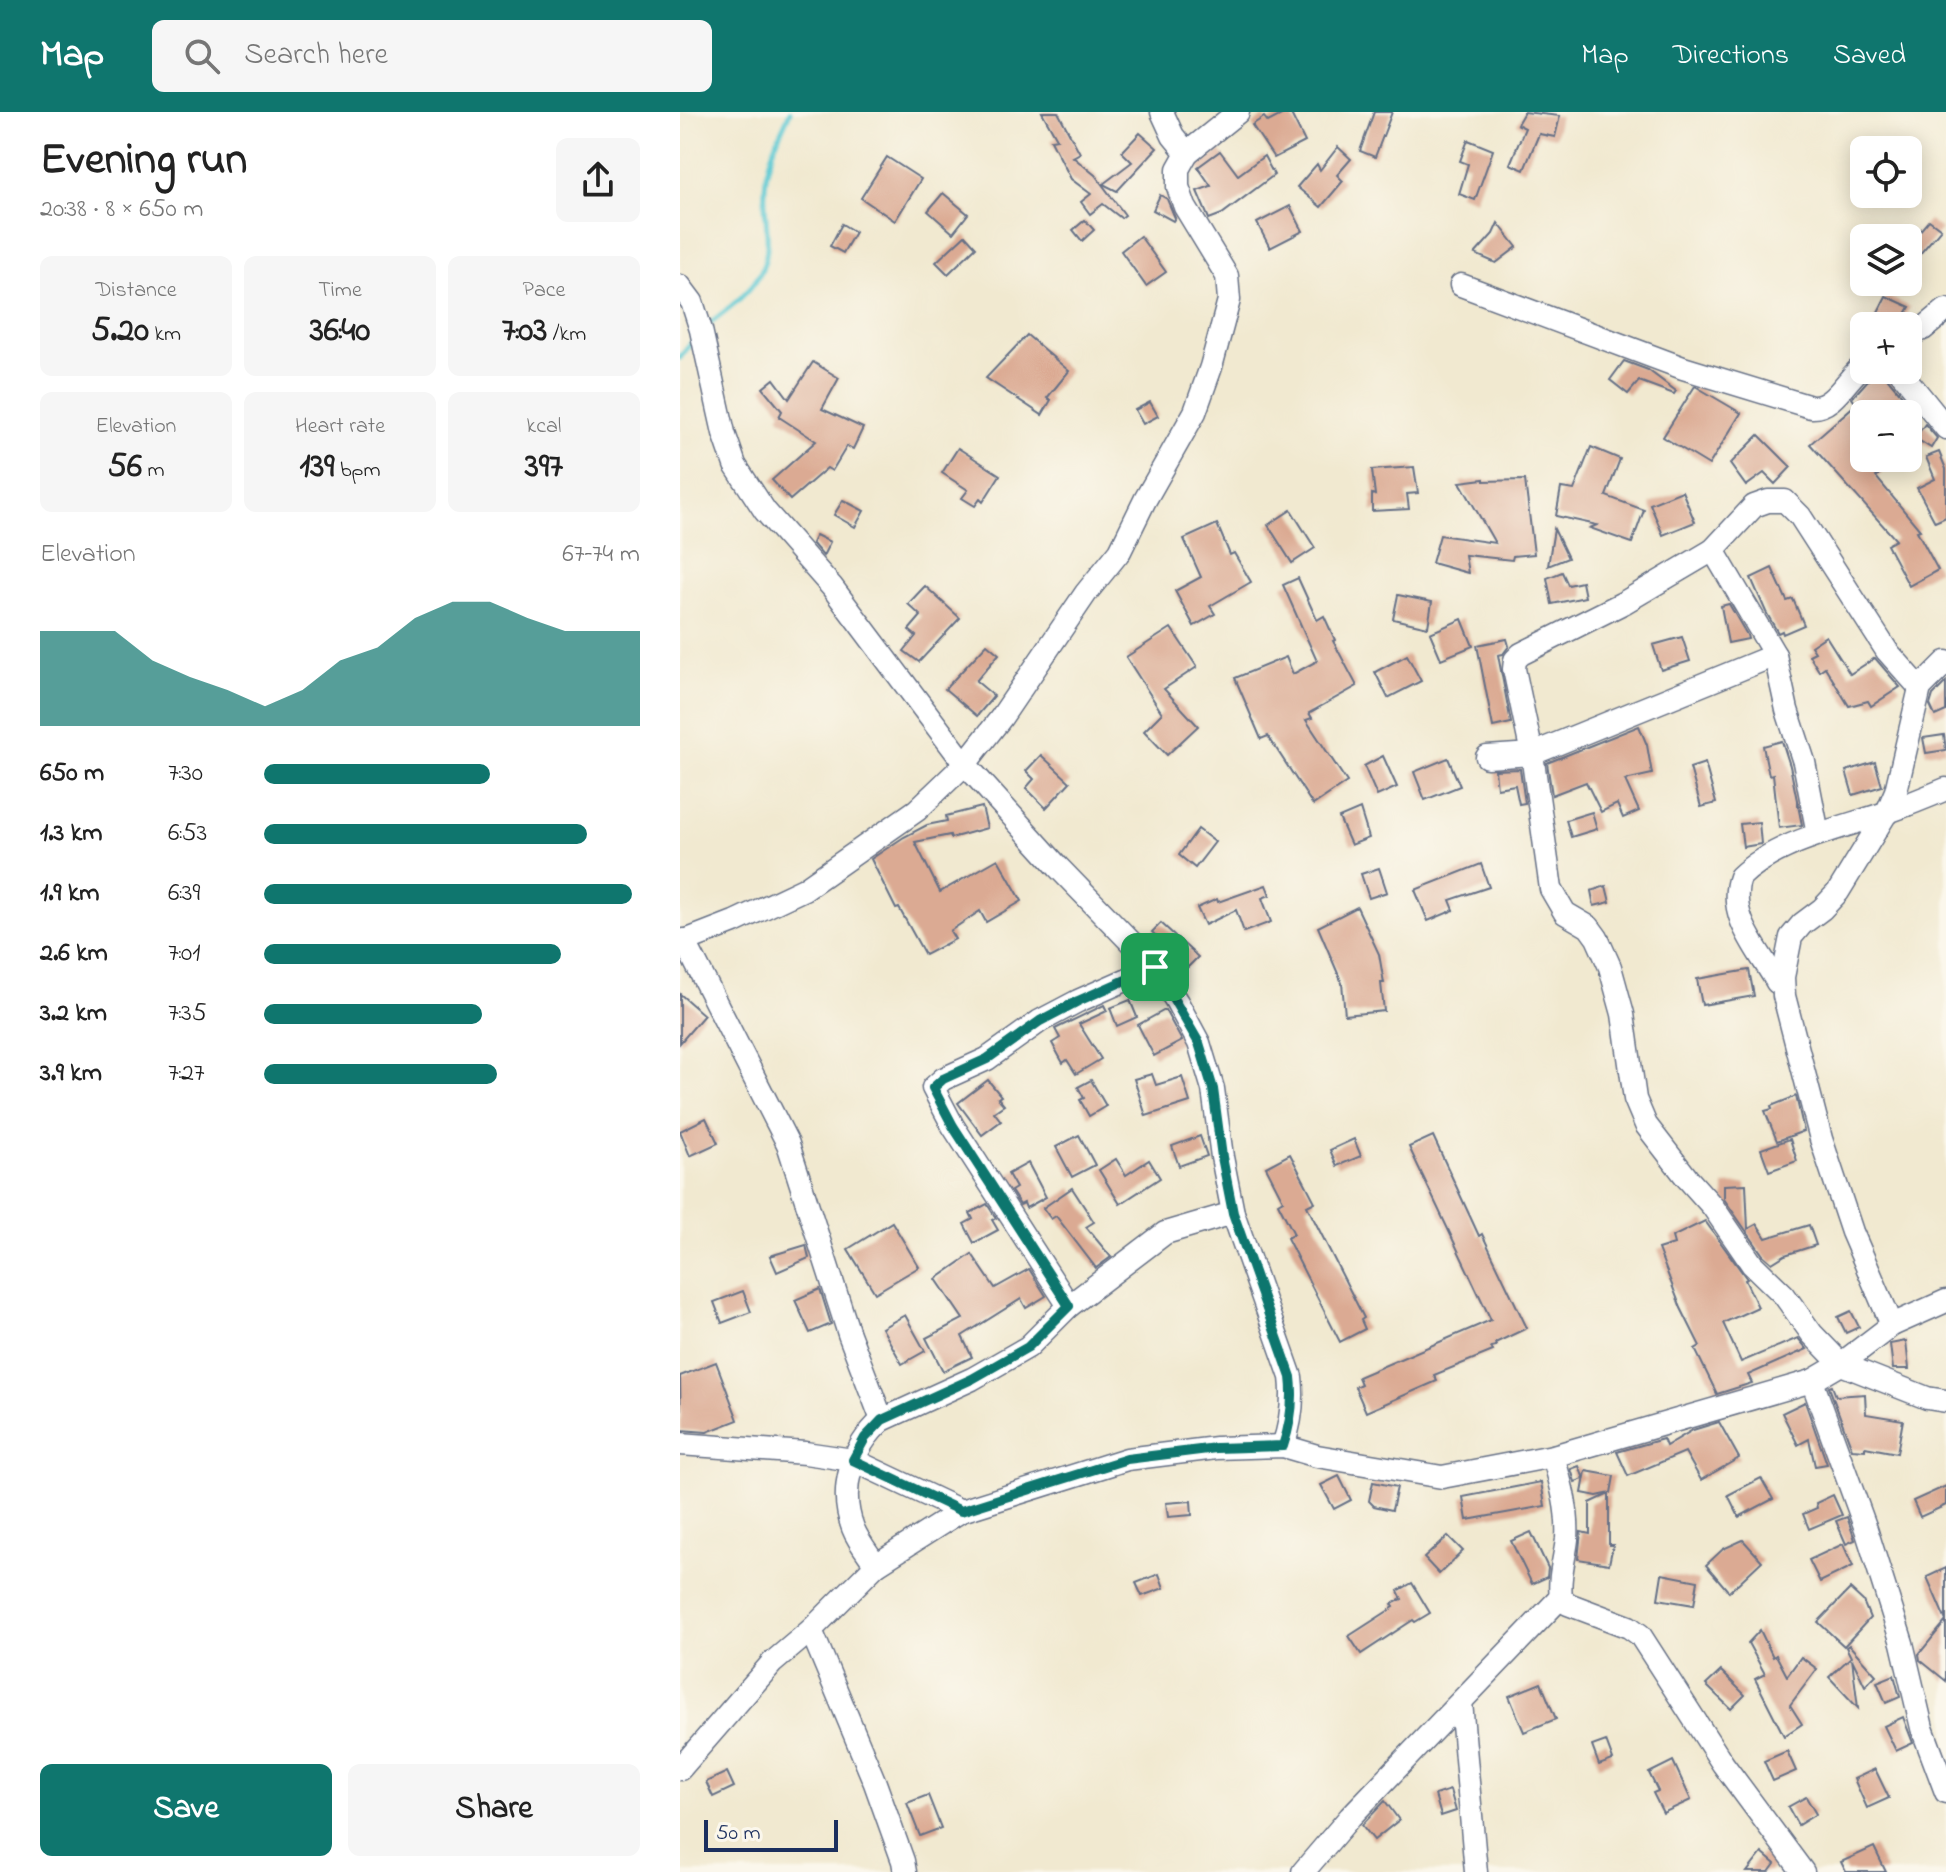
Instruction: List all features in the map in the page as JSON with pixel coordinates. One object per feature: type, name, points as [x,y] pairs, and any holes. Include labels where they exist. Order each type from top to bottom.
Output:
[{"type":"street","points":[[1162,112],[1173,136],[1187,153]]},
{"type":"street","points":[[882,1420],[849,1334],[788,1144],[682,942],[804,889],[917,810],[965,764],[1001,718],[1086,593],[1120,551],[1195,412],[1229,300],[1227,276],[1185,207],[1178,187],[1178,169],[1187,153],[1238,112]]},
{"type":"street","points":[[1461,285],[1683,368],[1811,407],[1821,408],[1850,380]]},
{"type":"street","points":[[680,286],[692,302],[701,330],[721,421],[735,465],[765,511],[832,587],[965,764],[1058,867],[1155,967],[1199,1043],[1213,1089],[1233,1213],[1291,1377],[1294,1397],[1291,1423],[1283,1446]]},
{"type":"street","points":[[1922,329],[1946,310]]},
{"type":"street","points":[[1910,384],[1946,428]]},
{"type":"street","points":[[1920,688],[1887,651],[1800,516],[1785,501],[1768,501],[1754,506],[1713,550],[1625,602],[1521,654],[1515,660],[1551,889],[1565,913],[1589,927],[1610,967],[1623,1014],[1635,1099],[1646,1125],[1713,1207],[1752,1264],[1784,1295],[1812,1334],[1841,1364],[1927,1398],[1946,1401]]},
{"type":"street","points":[[1713,550],[1775,655],[1787,710],[1804,762],[1818,834]]},
{"type":"street","points":[[1487,757],[1532,754],[1775,655]]},
{"type":"street","points":[[1892,1325],[1852,1232],[1821,1139],[1784,996],[1783,977],[1791,937],[1838,892],[1887,812],[1896,791],[1920,688],[1946,662]]},
{"type":"street","points":[[1777,982],[1744,928],[1736,904],[1740,877],[1750,868],[1818,834],[1946,789]]},
{"type":"street","points":[[1069,1306],[953,1126],[933,1088],[943,1079],[987,1059],[1053,1014],[1155,967]]},
{"type":"street","points":[[876,1565],[858,1538],[850,1518],[846,1487],[853,1460],[865,1438],[882,1420],[972,1379],[1028,1347],[1069,1306],[1165,1233],[1233,1213]]},
{"type":"street","points":[[680,1769],[772,1663],[811,1630],[876,1565],[961,1511],[1127,1459],[1216,1448],[1283,1446],[1317,1456],[1442,1477],[1553,1456],[1812,1381],[1841,1364],[1892,1325],[1946,1301]]},
{"type":"street","points":[[1812,1381],[1870,1543],[1902,1643],[1922,1728],[1946,1792]]},
{"type":"street","points":[[680,1444],[805,1453],[853,1460],[961,1511]]},
{"type":"street","points":[[1553,1456],[1566,1516],[1561,1597],[1568,1604],[1629,1627],[1640,1635],[1723,1764],[1803,1872]]},
{"type":"street","points":[[1303,1872],[1350,1817],[1561,1597]]},
{"type":"street","points":[[811,1630],[875,1783],[905,1872]]},
{"type":"street","points":[[1461,1702],[1476,1872]]},
{"type":"building","points":[[1042,112],[1058,112],[1080,153],[1073,157],[1095,175],[1125,215],[1121,218],[1103,204],[1090,214],[1081,202],[1091,194],[1071,179],[1051,140],[1057,139]]},
{"type":"building","points":[[1290,112],[1305,142],[1274,158],[1252,125],[1264,117],[1268,122]]},
{"type":"building","points":[[1374,112],[1392,112],[1375,157],[1360,151]]},
{"type":"building","points":[[1524,112],[1560,116],[1555,137],[1539,134],[1524,170],[1510,164],[1525,128],[1517,124]]},
{"type":"building","points":[[1140,133],[1157,148],[1117,191],[1103,184],[1132,162],[1122,152]]},
{"type":"building","points":[[1468,140],[1493,150],[1475,200],[1459,194],[1468,164],[1460,161]]},
{"type":"building","points":[[1338,147],[1351,159],[1337,175],[1343,181],[1321,207],[1297,187],[1317,164],[1320,170]]},
{"type":"building","points":[[1220,151],[1238,175],[1264,156],[1274,175],[1222,214],[1209,219],[1197,191],[1211,186],[1198,167]]},
{"type":"building","points":[[887,157],[921,179],[895,221],[861,198]]},
{"type":"building","points":[[943,193],[968,214],[953,233],[928,211]]},
{"type":"building","points":[[1160,195],[1167,199],[1175,218],[1173,221],[1153,210]]},
{"type":"building","points":[[1290,206],[1303,231],[1270,248],[1257,223]]},
{"type":"building","points":[[1085,220],[1094,230],[1082,241],[1073,230]]},
{"type":"building","points":[[1929,220],[1941,229],[1922,251],[1922,228]]},
{"type":"building","points":[[1498,223],[1517,247],[1496,263],[1475,254],[1493,234]]},
{"type":"building","points":[[842,224],[855,232],[843,253],[830,246]]},
{"type":"building","points":[[965,235],[976,247],[948,274],[936,262]]},
{"type":"building","points":[[1140,236],[1166,272],[1146,286],[1121,251]]},
{"type":"building","points":[[1886,296],[1910,307],[1907,312],[1878,312]]},
{"type":"building","points":[[1027,335],[1069,371],[1047,398],[1051,400],[1042,415],[986,378]]},
{"type":"building","points":[[1624,361],[1648,370],[1676,391],[1674,394],[1639,381],[1628,394],[1610,380]]},
{"type":"building","points":[[813,362],[839,378],[822,409],[863,428],[853,449],[847,446],[832,471],[827,468],[790,500],[772,480],[816,441],[779,417],[782,411],[763,388],[774,379],[789,399]]},
{"type":"building","points":[[1864,384],[1892,384],[1905,400],[1853,400]]},
{"type":"building","points":[[1695,386],[1741,413],[1709,465],[1663,437]]},
{"type":"building","points":[[1150,402],[1158,416],[1143,424],[1135,410]]},
{"type":"building","points":[[1850,409],[1850,472],[1882,472],[1876,477],[1920,530],[1917,531],[1938,570],[1909,586],[1887,545],[1896,540],[1810,444]]},
{"type":"building","points":[[1925,424],[1937,438],[1931,448],[1922,442]]},
{"type":"building","points":[[1759,435],[1791,467],[1775,484],[1764,473],[1746,486],[1730,464]]},
{"type":"building","points":[[1591,447],[1620,459],[1606,496],[1644,510],[1632,543],[1590,528],[1597,525],[1556,516],[1561,488],[1574,490]]},
{"type":"building","points":[[958,448],[1000,475],[983,502],[980,499],[975,506],[962,498],[968,490],[942,473]]},
{"type":"building","points":[[1939,452],[1946,469],[1946,517],[1935,522],[1917,488],[1935,479],[1926,457]]},
{"type":"building","points":[[1414,467],[1418,493],[1407,494],[1409,509],[1372,511],[1372,494],[1375,495],[1372,470]]},
{"type":"building","points":[[1525,480],[1534,554],[1513,556],[1512,560],[1465,555],[1468,573],[1432,563],[1440,535],[1495,543],[1460,482]]},
{"type":"building","points":[[1682,491],[1695,522],[1663,535],[1650,504]]},
{"type":"building","points":[[843,500],[864,511],[855,527],[834,515]]},
{"type":"building","points":[[1291,510],[1315,548],[1292,563],[1268,525]]},
{"type":"building","points":[[1217,524],[1230,555],[1234,553],[1251,582],[1210,606],[1215,614],[1194,626],[1175,591],[1201,577],[1184,539]]},
{"type":"building","points":[[1554,529],[1568,558],[1548,566]]},
{"type":"building","points":[[816,535],[830,542],[823,556],[812,543]]},
{"type":"building","points":[[1772,568],[1787,601],[1793,599],[1804,625],[1783,634],[1782,631],[1778,633],[1766,612],[1751,578]]},
{"type":"building","points":[[1562,572],[1568,585],[1582,582],[1585,597],[1552,604],[1547,578]]},
{"type":"building","points":[[1298,578],[1317,620],[1324,616],[1333,641],[1357,686],[1309,713],[1312,718],[1306,720],[1347,782],[1313,805],[1268,736],[1261,739],[1235,678],[1286,657],[1293,674],[1317,661],[1283,585]]},
{"type":"building","points":[[925,586],[960,618],[919,662],[904,651],[916,636],[909,630],[921,616],[908,604]]},
{"type":"building","points":[[1398,595],[1432,602],[1428,627],[1393,619]]},
{"type":"building","points":[[1729,604],[1748,639],[1728,643],[1721,606]]},
{"type":"building","points":[[1462,619],[1473,646],[1441,659],[1430,633]]},
{"type":"building","points":[[1171,628],[1197,667],[1164,689],[1198,726],[1167,755],[1144,731],[1162,713],[1126,657]]},
{"type":"building","points":[[1826,636],[1850,674],[1875,658],[1900,687],[1871,706],[1868,701],[1849,706],[1825,667],[1819,671],[1809,655],[1815,652],[1811,646]]},
{"type":"building","points":[[1682,637],[1690,661],[1661,670],[1653,645]]},
{"type":"building","points":[[1507,639],[1509,646],[1498,655],[1511,723],[1493,727],[1477,645]]},
{"type":"building","points":[[987,644],[999,654],[976,681],[994,696],[977,716],[945,689]]},
{"type":"building","points":[[1407,655],[1421,681],[1388,698],[1375,672]]},
{"type":"building","points":[[1946,682],[1946,711],[1935,716],[1930,705],[1933,695]]},
{"type":"building","points":[[1639,726],[1647,745],[1652,774],[1625,780],[1639,811],[1623,818],[1617,804],[1601,812],[1586,782],[1552,795],[1547,763]]},
{"type":"building","points":[[1944,735],[1946,750],[1926,753],[1923,738]]},
{"type":"building","points":[[1782,741],[1802,825],[1779,828],[1773,774],[1769,775],[1763,746]]},
{"type":"building","points":[[1041,755],[1070,782],[1046,808],[1026,788],[1034,779],[1026,771]]},
{"type":"building","points":[[1383,756],[1397,787],[1377,796],[1364,766]]},
{"type":"building","points":[[1448,758],[1460,786],[1425,800],[1414,772]]},
{"type":"building","points":[[1875,762],[1882,786],[1853,795],[1846,771]]},
{"type":"building","points":[[1705,763],[1716,803],[1701,807],[1690,768]]},
{"type":"building","points":[[1520,769],[1525,803],[1519,804],[1515,785],[1497,788],[1495,770]]},
{"type":"building","points":[[982,807],[987,828],[951,838],[950,835],[915,842],[940,892],[998,859],[1022,901],[986,922],[980,911],[950,931],[955,939],[925,955],[899,908],[896,909],[871,859],[927,825],[947,821],[946,816]]},
{"type":"building","points":[[1360,809],[1369,838],[1351,845],[1339,818]]},
{"type":"building","points":[[1592,812],[1597,829],[1571,837],[1566,820]]},
{"type":"building","points":[[1759,822],[1761,844],[1743,847],[1740,824]]},
{"type":"building","points":[[1198,829],[1215,842],[1195,868],[1179,855]]},
{"type":"building","points":[[1481,864],[1489,887],[1450,900],[1454,910],[1428,921],[1415,890]]},
{"type":"building","points":[[1379,868],[1387,892],[1369,898],[1361,874]]},
{"type":"building","points":[[1266,885],[1270,895],[1262,898],[1271,922],[1244,932],[1236,910],[1205,925],[1197,908]]},
{"type":"building","points":[[1606,886],[1610,902],[1594,906],[1591,891]]},
{"type":"building","points":[[1357,907],[1379,954],[1384,983],[1381,983],[1384,1011],[1345,1015],[1342,983],[1318,927]]},
{"type":"building","points":[[1161,923],[1198,957],[1188,967],[1152,932]]},
{"type":"building","points":[[1749,970],[1754,996],[1702,1005],[1697,979]]},
{"type":"building","points":[[680,994],[704,1015],[680,1043]]},
{"type":"building","points":[[1130,1000],[1137,1017],[1117,1026],[1110,1008]]},
{"type":"building","points":[[1104,1005],[1107,1011],[1079,1024],[1101,1059],[1076,1074],[1067,1060],[1063,1063],[1052,1043],[1060,1038],[1055,1029]]},
{"type":"building","points":[[1165,1010],[1182,1041],[1154,1056],[1138,1025]]},
{"type":"building","points":[[1152,1074],[1156,1085],[1182,1077],[1190,1102],[1146,1116],[1134,1079]]},
{"type":"building","points":[[988,1080],[1004,1105],[994,1112],[1001,1121],[982,1135],[958,1103]]},
{"type":"building","points":[[1091,1080],[1106,1106],[1089,1116],[1080,1100],[1084,1098],[1078,1087]]},
{"type":"building","points":[[1796,1096],[1804,1131],[1777,1141],[1765,1111]]},
{"type":"building","points":[[706,1118],[718,1143],[690,1156],[680,1131]]},
{"type":"building","points":[[1079,1135],[1095,1165],[1072,1177],[1056,1147]]},
{"type":"building","points":[[1200,1136],[1207,1156],[1179,1166],[1172,1146]]},
{"type":"building","points":[[1433,1136],[1479,1236],[1482,1234],[1527,1328],[1495,1343],[1496,1346],[1491,1347],[1493,1351],[1434,1375],[1437,1381],[1366,1412],[1355,1387],[1361,1384],[1358,1377],[1491,1320],[1409,1147]]},
{"type":"building","points":[[1354,1139],[1361,1156],[1337,1166],[1330,1150]]},
{"type":"building","points":[[1790,1139],[1797,1161],[1769,1171],[1761,1149]]},
{"type":"building","points":[[1290,1154],[1315,1202],[1307,1206],[1364,1318],[1361,1320],[1365,1329],[1340,1342],[1287,1238],[1294,1234],[1278,1203],[1283,1200],[1266,1167]]},
{"type":"building","points":[[1116,1159],[1126,1175],[1149,1160],[1160,1178],[1120,1204],[1099,1170]]},
{"type":"building","points":[[1028,1163],[1046,1197],[1026,1208],[1024,1203],[1020,1205],[1011,1191],[1016,1188],[1008,1174]]},
{"type":"building","points":[[1746,1184],[1748,1229],[1757,1224],[1766,1238],[1809,1225],[1816,1245],[1785,1255],[1772,1263],[1724,1199],[1724,1185]]},
{"type":"building","points":[[1072,1188],[1094,1222],[1086,1227],[1111,1257],[1096,1268],[1056,1216],[1051,1219],[1043,1208]]},
{"type":"building","points":[[987,1204],[996,1218],[992,1220],[998,1230],[974,1243],[964,1224],[973,1219],[970,1213]]},
{"type":"building","points":[[1705,1221],[1747,1279],[1758,1307],[1723,1323],[1741,1362],[1798,1338],[1807,1349],[1748,1375],[1752,1383],[1717,1394],[1695,1349],[1700,1346],[1658,1249],[1674,1244],[1672,1237]]},
{"type":"building","points":[[892,1222],[919,1267],[875,1293],[848,1249]]},
{"type":"building","points":[[806,1245],[809,1258],[777,1272],[770,1256]]},
{"type":"building","points":[[972,1254],[995,1288],[1029,1269],[1046,1296],[1026,1308],[1021,1299],[962,1336],[972,1357],[943,1371],[926,1338],[963,1319],[936,1279]]},
{"type":"building","points":[[820,1289],[831,1324],[810,1333],[795,1300]]},
{"type":"building","points":[[743,1291],[751,1312],[722,1323],[714,1302]]},
{"type":"building","points":[[1851,1311],[1859,1327],[1846,1333],[1838,1317]]},
{"type":"building","points":[[905,1315],[925,1351],[902,1364],[882,1328]]},
{"type":"building","points":[[1906,1341],[1909,1369],[1893,1369],[1890,1344]]},
{"type":"building","points":[[716,1362],[738,1420],[707,1432],[681,1430],[680,1376]]},
{"type":"building","points":[[1832,1386],[1836,1396],[1865,1394],[1866,1414],[1903,1420],[1897,1453],[1865,1447],[1865,1450],[1852,1449],[1829,1387]]},
{"type":"building","points":[[1805,1402],[1827,1464],[1815,1466],[1809,1439],[1798,1445],[1782,1413]]},
{"type":"building","points":[[1719,1422],[1739,1458],[1701,1480],[1685,1452],[1628,1476],[1617,1452],[1663,1439],[1666,1446],[1693,1430]]},
{"type":"building","points":[[1579,1466],[1584,1479],[1575,1482],[1571,1469]]},
{"type":"building","points":[[1586,1471],[1614,1476],[1611,1493],[1597,1496],[1582,1493]]},
{"type":"building","points":[[1339,1476],[1351,1500],[1334,1509],[1321,1485]]},
{"type":"building","points":[[1761,1478],[1773,1499],[1739,1517],[1728,1495]]},
{"type":"building","points":[[1373,1482],[1397,1487],[1392,1510],[1374,1506],[1369,1501]]},
{"type":"building","points":[[1541,1482],[1545,1506],[1467,1520],[1463,1497]]},
{"type":"building","points":[[1946,1486],[1946,1505],[1920,1517],[1913,1501]]},
{"type":"building","points":[[1609,1494],[1609,1545],[1613,1545],[1609,1564],[1578,1559],[1581,1532],[1590,1534],[1590,1503]]},
{"type":"building","points":[[1833,1495],[1842,1515],[1809,1529],[1803,1514],[1817,1508],[1816,1503]]},
{"type":"building","points":[[1191,1501],[1192,1515],[1168,1517],[1166,1503]]},
{"type":"building","points":[[1847,1517],[1855,1540],[1846,1544],[1836,1521]]},
{"type":"building","points":[[1531,1532],[1548,1568],[1547,1577],[1532,1584],[1511,1541]]},
{"type":"building","points":[[1448,1536],[1463,1551],[1439,1574],[1424,1558]]},
{"type":"building","points":[[1743,1540],[1762,1561],[1729,1592],[1706,1565],[1723,1549]]},
{"type":"building","points":[[1843,1544],[1853,1566],[1820,1582],[1809,1560]]},
{"type":"building","points":[[1946,1568],[1946,1621],[1927,1577]]},
{"type":"building","points":[[1159,1574],[1164,1588],[1142,1596],[1136,1583]]},
{"type":"building","points":[[1662,1574],[1698,1581],[1694,1605],[1658,1599]]},
{"type":"building","points":[[1412,1583],[1430,1613],[1415,1622],[1413,1620],[1361,1654],[1349,1636],[1394,1607],[1392,1604],[1402,1599],[1398,1591]]},
{"type":"building","points":[[1850,1589],[1863,1601],[1870,1618],[1844,1646],[1818,1622]]},
{"type":"building","points":[[1946,1621],[1946,1681],[1920,1660],[1919,1654]]},
{"type":"building","points":[[1760,1630],[1773,1657],[1776,1655],[1787,1676],[1801,1657],[1817,1669],[1790,1705],[1802,1724],[1784,1736],[1755,1679],[1765,1674],[1748,1643]]},
{"type":"building","points":[[1849,1645],[1876,1675],[1865,1686],[1852,1659],[1858,1708],[1829,1677],[1851,1657],[1846,1647]]},
{"type":"building","points":[[1721,1671],[1745,1695],[1731,1709],[1706,1685]]},
{"type":"building","points":[[1894,1675],[1900,1697],[1886,1703],[1877,1682]]},
{"type":"building","points":[[1541,1683],[1556,1719],[1524,1732],[1509,1696]]},
{"type":"building","points":[[1903,1717],[1913,1743],[1896,1751],[1884,1726]]},
{"type":"building","points":[[1606,1741],[1613,1760],[1599,1765],[1592,1746]]},
{"type":"building","points":[[1787,1751],[1796,1771],[1773,1781],[1764,1761]]},
{"type":"building","points":[[1673,1761],[1691,1800],[1663,1813],[1653,1793],[1658,1791],[1649,1773]]},
{"type":"building","points":[[1875,1769],[1889,1798],[1867,1808],[1854,1779]]},
{"type":"building","points":[[727,1772],[734,1787],[713,1797],[706,1782]]},
{"type":"building","points":[[1450,1790],[1456,1811],[1441,1816],[1435,1795]]},
{"type":"building","points":[[928,1795],[941,1828],[920,1836],[907,1803]]},
{"type":"building","points":[[1806,1797],[1816,1814],[1798,1825],[1788,1807]]},
{"type":"building","points":[[1385,1801],[1399,1820],[1374,1840],[1362,1825]]},
{"type":"building","points":[[1874,1847],[1886,1872],[1846,1872],[1841,1862]]},
{"type":"building","points":[[1762,1853],[1775,1864],[1769,1872],[1747,1872]]},
{"type":"waterway","points":[[706,326],[745,293],[762,269],[767,249],[766,178],[790,112]]},
{"type":"waterway","points":[[680,358],[696,336]]},
{"type":"route","points":[[1155,967],[1199,1043],[1213,1089],[1233,1213],[1291,1377],[1294,1397],[1291,1423],[1283,1446],[1216,1448],[1127,1459],[961,1511],[853,1460],[865,1438],[882,1420],[972,1379],[1028,1347],[1069,1306],[953,1126],[933,1088],[943,1079],[987,1059],[1040,1021],[1155,967]]}]
